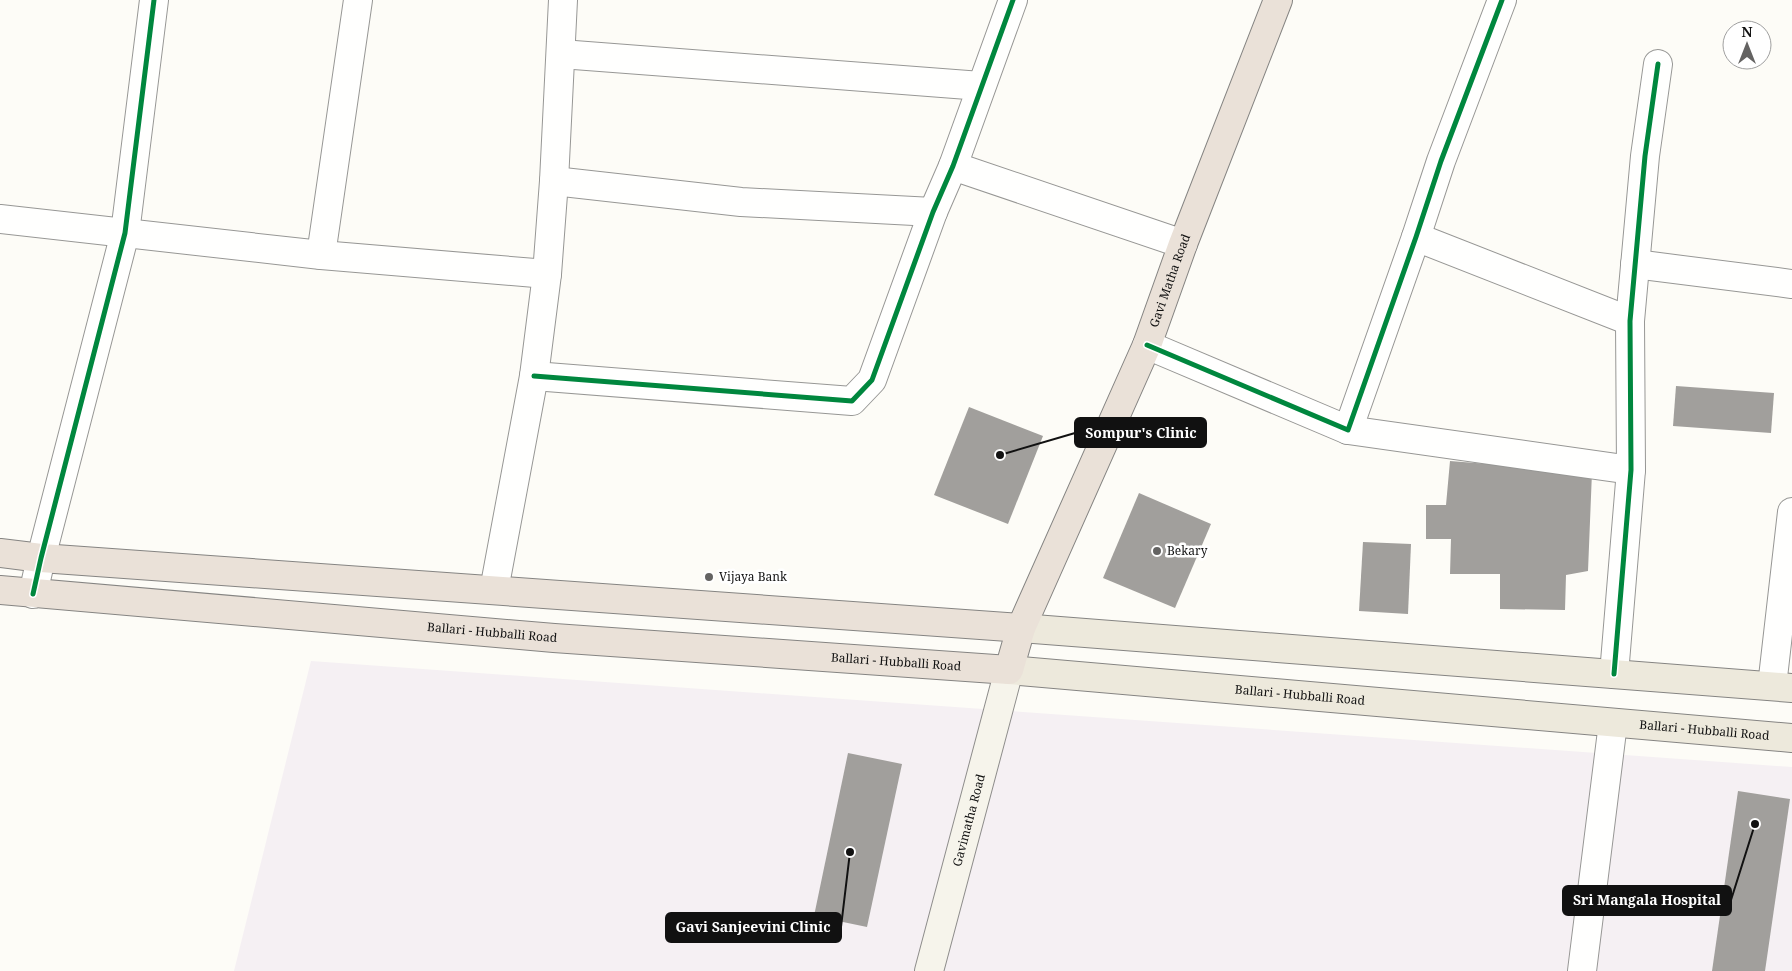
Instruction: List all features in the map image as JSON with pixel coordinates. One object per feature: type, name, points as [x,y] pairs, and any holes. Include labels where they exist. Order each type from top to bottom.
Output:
[{"type":"highway","name":"Gavi Matha Road","points":[[1009,670],[1021,628],[1146,345],[1183,244],[1278,0]]},
{"type":"highway","points":[[0,554],[1021,628]]},
{"type":"highway","name":"Ballari - Hubballi Road","points":[[0,590],[554,638],[1009,670]]},
{"type":"highway","points":[[554,638],[556,594]]},
{"type":"main road","points":[[1021,628],[1782,687]]},
{"type":"main road","name":"Ballari - Hubballi Road","points":[[1009,670],[1792,738]]},
{"type":"main road","name":"Gavimatha Road","points":[[929,971],[1009,670]]},
{"type":"street","points":[[33,594],[40,558],[125,234],[154,0]]},
{"type":"street","points":[[320,255],[358,0]]},
{"type":"street","points":[[494,590],[534,376],[547,274],[562,54],[563,0]]},
{"type":"street","points":[[534,376],[852,401],[872,380],[1013,0]]},
{"type":"street","points":[[1348,430],[1441,161],[1502,0]]},
{"type":"street","points":[[562,54],[981,86]]},
{"type":"street","points":[[1614,674],[1631,470],[1630,321],[1645,156],[1658,64]]},
{"type":"street","points":[[953,166],[1183,244]]},
{"type":"street","points":[[554,181],[740,202],[933,212]]},
{"type":"street","points":[[0,219],[320,255],[547,274]]},
{"type":"street","points":[[1416,237],[1630,321]]},
{"type":"street","points":[[1635,264],[1792,284]]},
{"type":"street","points":[[1146,345],[1348,430],[1631,470]]},
{"type":"street","points":[[1782,687],[1792,512]]},
{"type":"street","points":[[1582,971],[1612,723]]},
{"type":"shaded area","points":[[311,661],[1792,767],[1792,971],[234,971]]},
{"type":"building","points":[[1676,386],[1774,393],[1771,433],[1673,426]]},
{"type":"building","points":[[969,407],[1043,436],[1008,524],[934,495]]},
{"type":"building","points":[[1450,461],[1592,472],[1588,571],[1566,575],[1565,610],[1500,609],[1500,574],[1450,574],[1451,539],[1426,539],[1426,505],[1446,505]]},
{"type":"building","name":"Bekary","points":[[1139,493],[1211,524],[1175,608],[1103,578]]},
{"type":"building","points":[[1363,542],[1411,544],[1408,614],[1359,611]]},
{"type":"building","points":[[848,753],[902,764],[867,927],[814,916]]},
{"type":"building","points":[[1738,791],[1790,799],[1765,971],[1712,971]]},
{"type":"cycle path","points":[[33,594],[125,233],[154,0]]},
{"type":"cycle path","points":[[534,376],[852,401],[872,380],[1013,0]]},
{"type":"cycle path","points":[[1147,345],[1348,430],[1441,161],[1502,0]]},
{"type":"cycle path","points":[[1614,674],[1631,470],[1630,321],[1645,156],[1658,64]]},
{"type":"place","name":"Sompur's Clinic","points":[[1000,455]]},
{"type":"place","name":"Bekary","points":[[1157,551]]},
{"type":"place","name":"Vijaya Bank","points":[[709,577]]},
{"type":"place","name":"Sri Mangala Hospital","points":[[1755,824]]},
{"type":"place","name":"Gavi Sanjeevini Clinic","points":[[850,852]]}]
